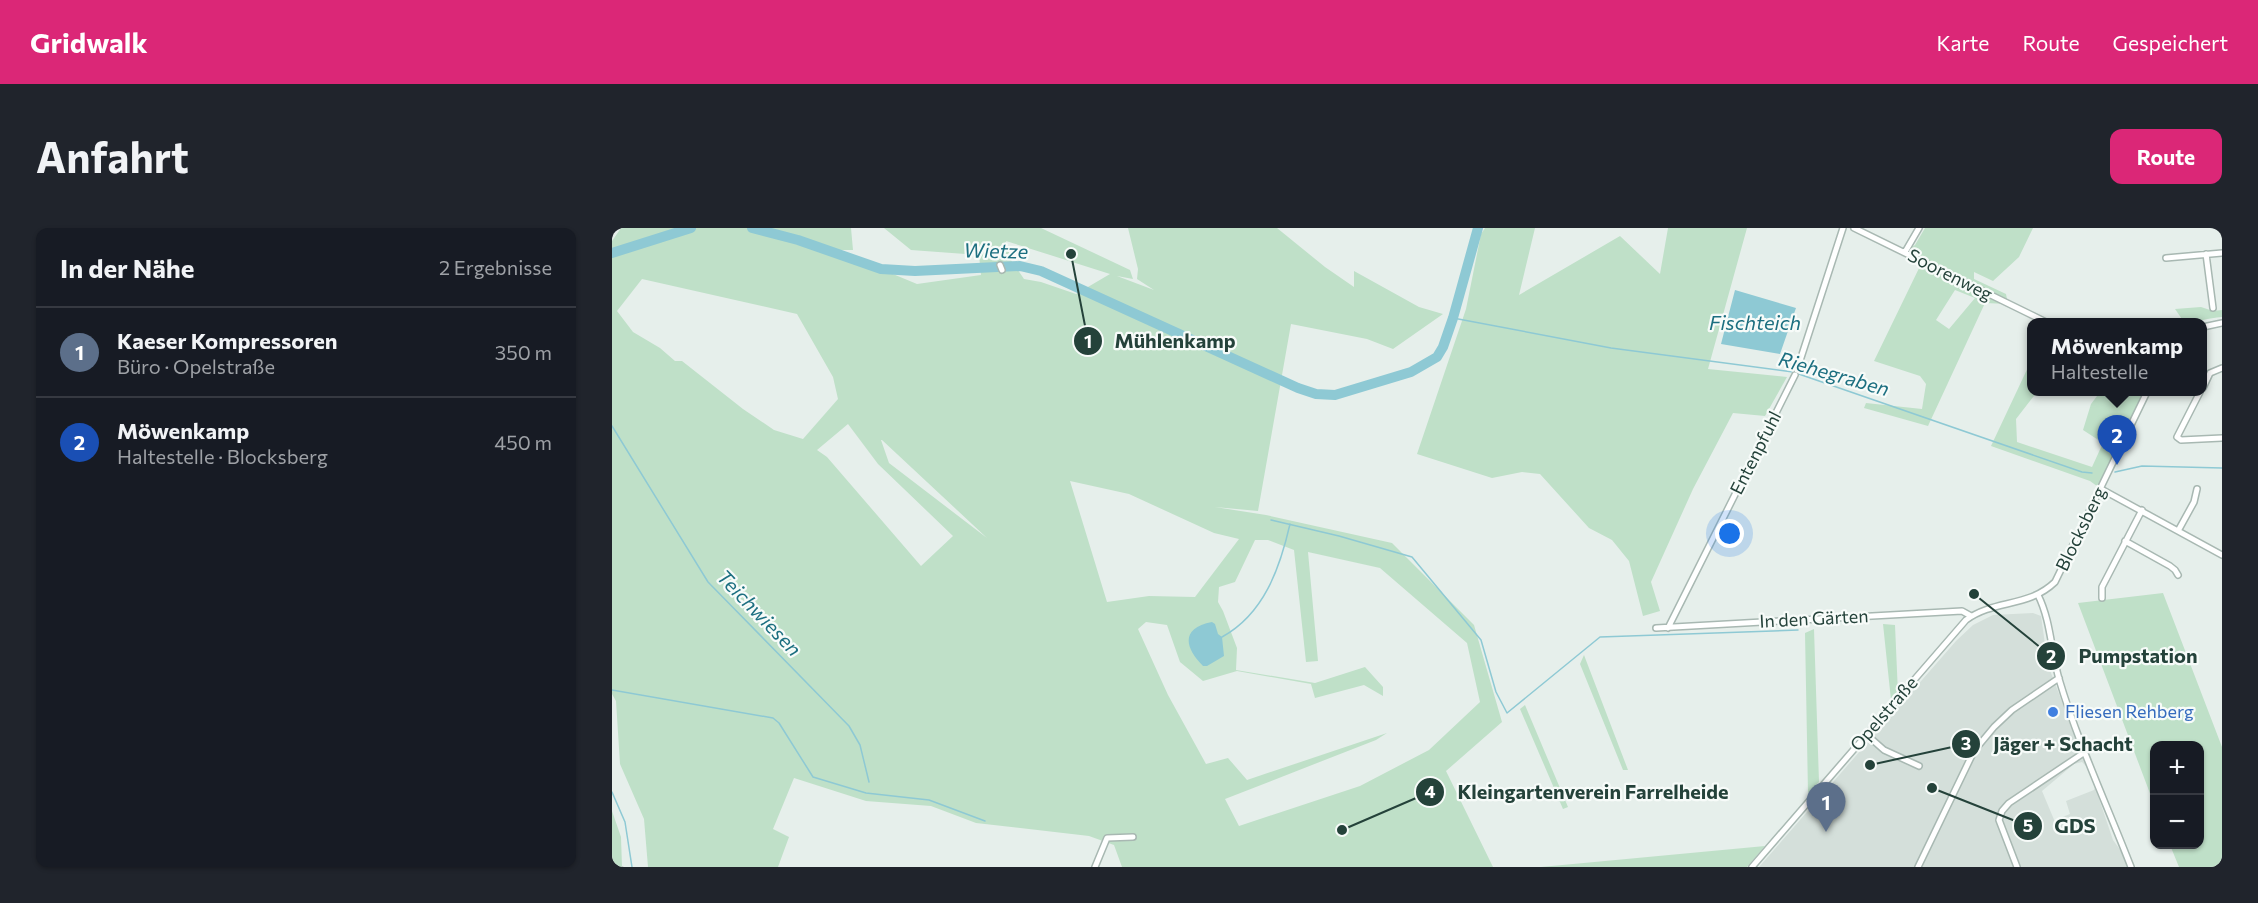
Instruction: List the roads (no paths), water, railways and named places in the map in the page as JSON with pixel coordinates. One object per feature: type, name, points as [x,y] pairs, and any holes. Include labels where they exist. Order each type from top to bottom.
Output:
[{"type":"street","name":"Entenpfuhl","points":[[1668,628],[1796,372],[1843,228]]},
{"type":"street","name":"Soorenweg","points":[[1854,228],[2038,318]]},
{"type":"street","points":[[1905,252],[1919,228]]},
{"type":"street","points":[[2166,258],[2222,253]]},
{"type":"street","points":[[2206,254],[2213,308]]},
{"type":"street","points":[[2207,326],[2222,323]]},
{"type":"street","points":[[2207,378],[2210,373],[2222,368]]},
{"type":"street","name":"Blocksberg","points":[[2038,595],[2055,582],[2145,396]]},
{"type":"street","points":[[2198,396],[2177,437],[2181,440],[2222,438]]},
{"type":"street","points":[[2101,489],[2222,555]]},
{"type":"street","points":[[2178,531],[2194,502],[2198,489]]},
{"type":"street","points":[[2102,598],[2102,587],[2142,510]]},
{"type":"street","points":[[2125,542],[2170,566],[2178,575]]},
{"type":"street","points":[[2038,595],[2045,609],[2059,678],[2085,752],[2132,867]]},
{"type":"street","name":"Opelstraße","points":[[1755,866],[1971,616],[1988,608],[2038,595]]},
{"type":"street","name":"In den Gärten","points":[[1656,628],[1962,611],[1971,616]]},
{"type":"street","points":[[1918,867],[1974,751],[2012,710],[2059,678]]},
{"type":"street","points":[[1867,735],[1884,750],[1919,766]]},
{"type":"street","points":[[2017,867],[1999,820],[2002,811],[2018,797],[2085,752]]},
{"type":"street","points":[[1095,867],[1107,838],[1133,837]]},
{"type":"water","name":"Fischteich","points":[[1735,290],[1796,308],[1780,354],[1721,344]]},
{"type":"water","points":[[1212,622],[1222,637],[1224,656],[1203,666],[1192,652],[1189,639],[1195,629]]},
{"type":"waterway","name":"Wietze","points":[[612,253],[691,228]]},
{"type":"waterway","name":"Wietze","points":[[752,228],[798,240],[881,269],[915,271],[1020,266],[1041,271],[1298,388],[1316,394],[1335,395],[1411,372],[1437,357],[1453,318],[1478,228]]},
{"type":"waterway","name":"Riehegraben","points":[[1453,318],[1611,348],[1793,372],[2082,472],[2092,473]]},
{"type":"waterway","name":"Teichwiesen","points":[[612,426],[708,582],[849,726],[860,745],[869,782]]},
{"type":"waterway","name":"Riehegraben","points":[[2115,472],[2142,466],[2222,468]]},
{"type":"waterway","points":[[1271,520],[1412,557],[1481,640],[1496,692],[1507,713],[1600,637],[1798,630]]},
{"type":"waterway","points":[[1222,637],[1249,616],[1259,603],[1275,573],[1290,524]]},
{"type":"waterway","points":[[612,690],[773,718],[779,723],[813,777],[866,793],[929,800],[985,821]]},
{"type":"waterway","points":[[612,792],[625,822],[632,867]]},
{"type":"place","name":"Mühlenkamp","points":[[1071,254]]},
{"type":"place","name":"Möwenkamp","points":[[2117,465]]},
{"type":"place","name":"Pumpstation","points":[[1974,594]]},
{"type":"place","name":"Fliesen Rehberg","points":[[2053,712]]},
{"type":"place","name":"Jäger + Schacht","points":[[1870,765]]},
{"type":"place","name":"GDS","points":[[1932,788]]},
{"type":"place","name":"Kleingartenverein Farrelheide","points":[[1342,830]]},
{"type":"place","name":"Kaeser Kompressoren","points":[[1826,832]]}]
